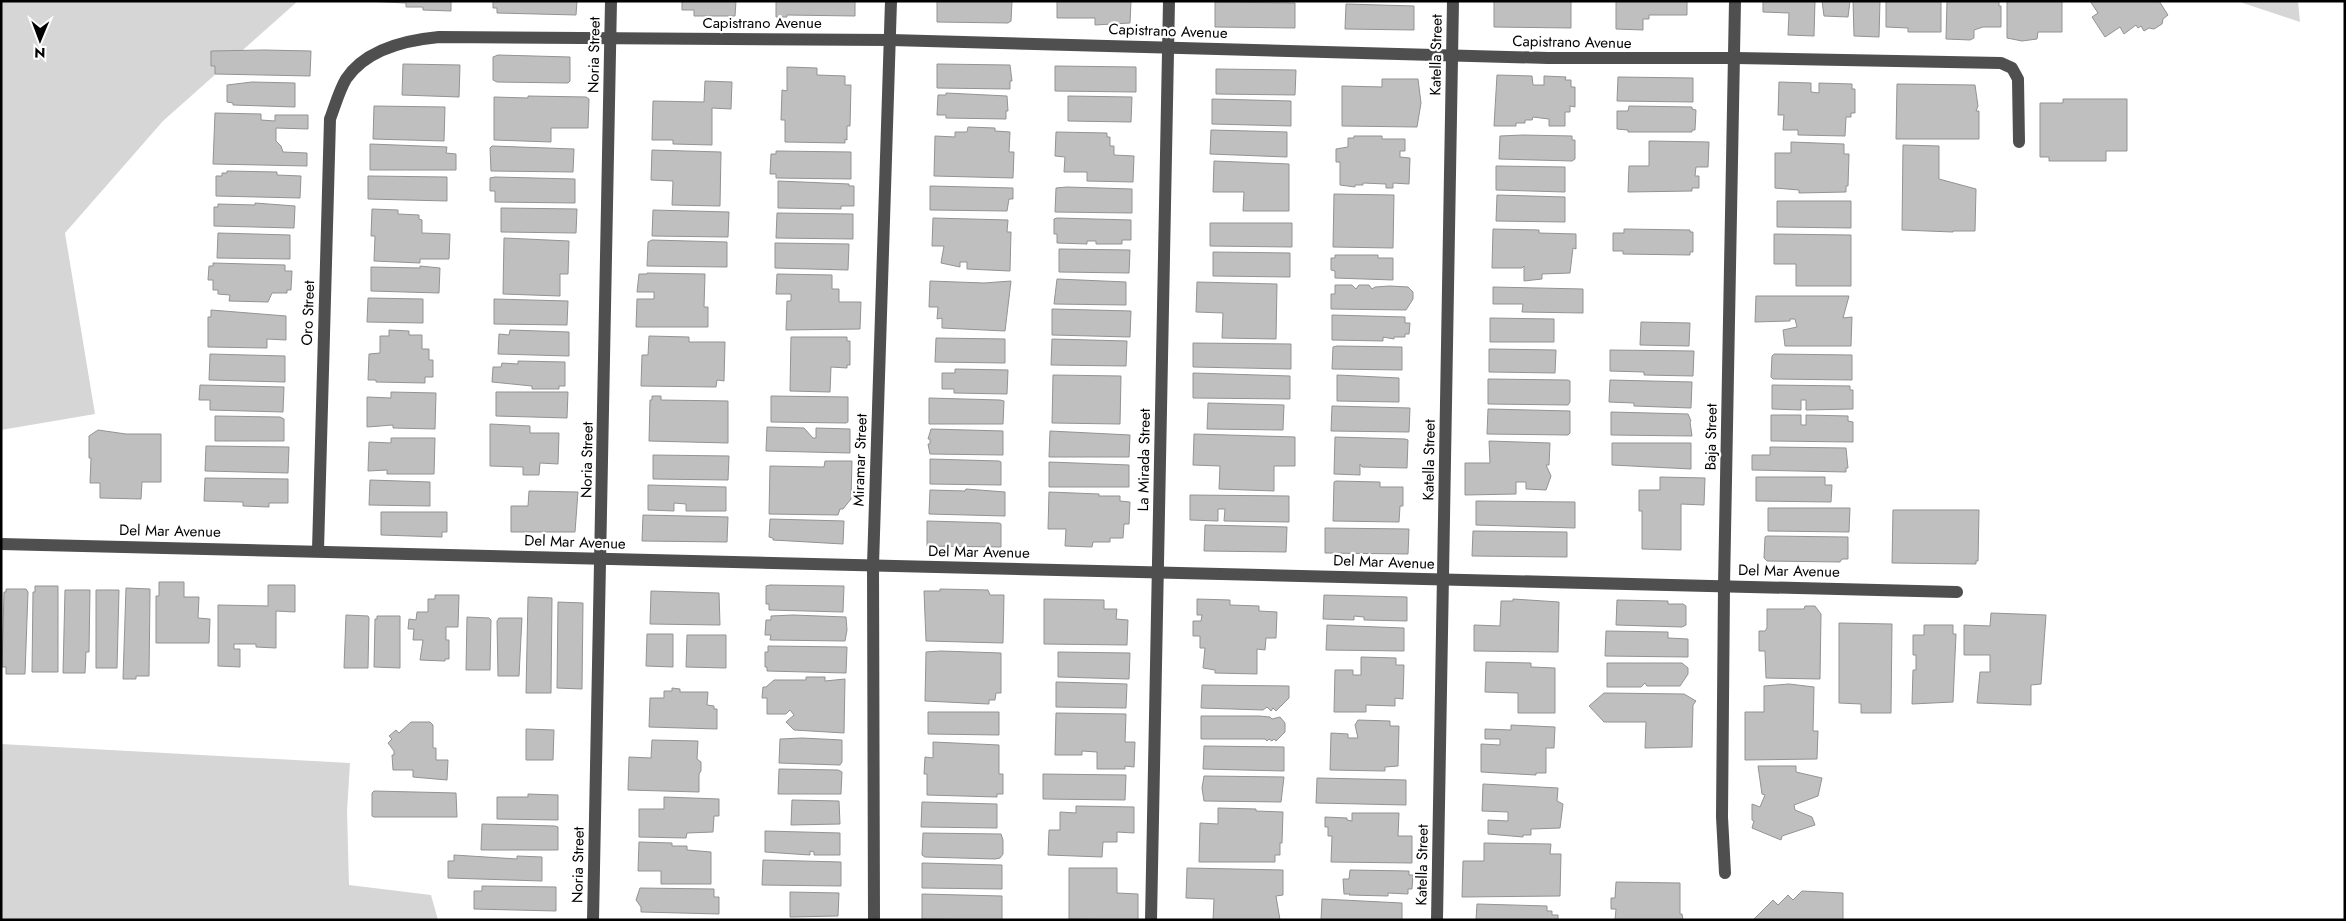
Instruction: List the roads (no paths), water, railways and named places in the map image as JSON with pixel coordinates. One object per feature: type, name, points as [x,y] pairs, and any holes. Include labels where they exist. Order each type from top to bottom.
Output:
[{"type":"street","name":"Noria Street","points":[[593,920],[611,1]]},
{"type":"street","name":"Miramar Street","points":[[874,920],[873,566],[891,1]]},
{"type":"street","name":"La Mirada Street","points":[[1151,920],[1169,1]]},
{"type":"street","name":"Katella Street","points":[[1437,920],[1453,1]]},
{"type":"street","name":"Baja Street","points":[[1725,873],[1722,817],[1724,586],[1735,1]]},
{"type":"street","name":"Capistrano Avenue","points":[[346,79],[361,63],[386,49],[412,40],[439,37],[891,40],[1452,56],[1618,59],[1735,58],[2001,63],[2012,68],[2018,79],[2019,142]]},
{"type":"street","name":"Oro Street","points":[[318,550],[330,118],[346,79]]},
{"type":"street","name":"Del Mar Avenue","points":[[1,544],[318,550],[873,566],[1957,592]]}]
